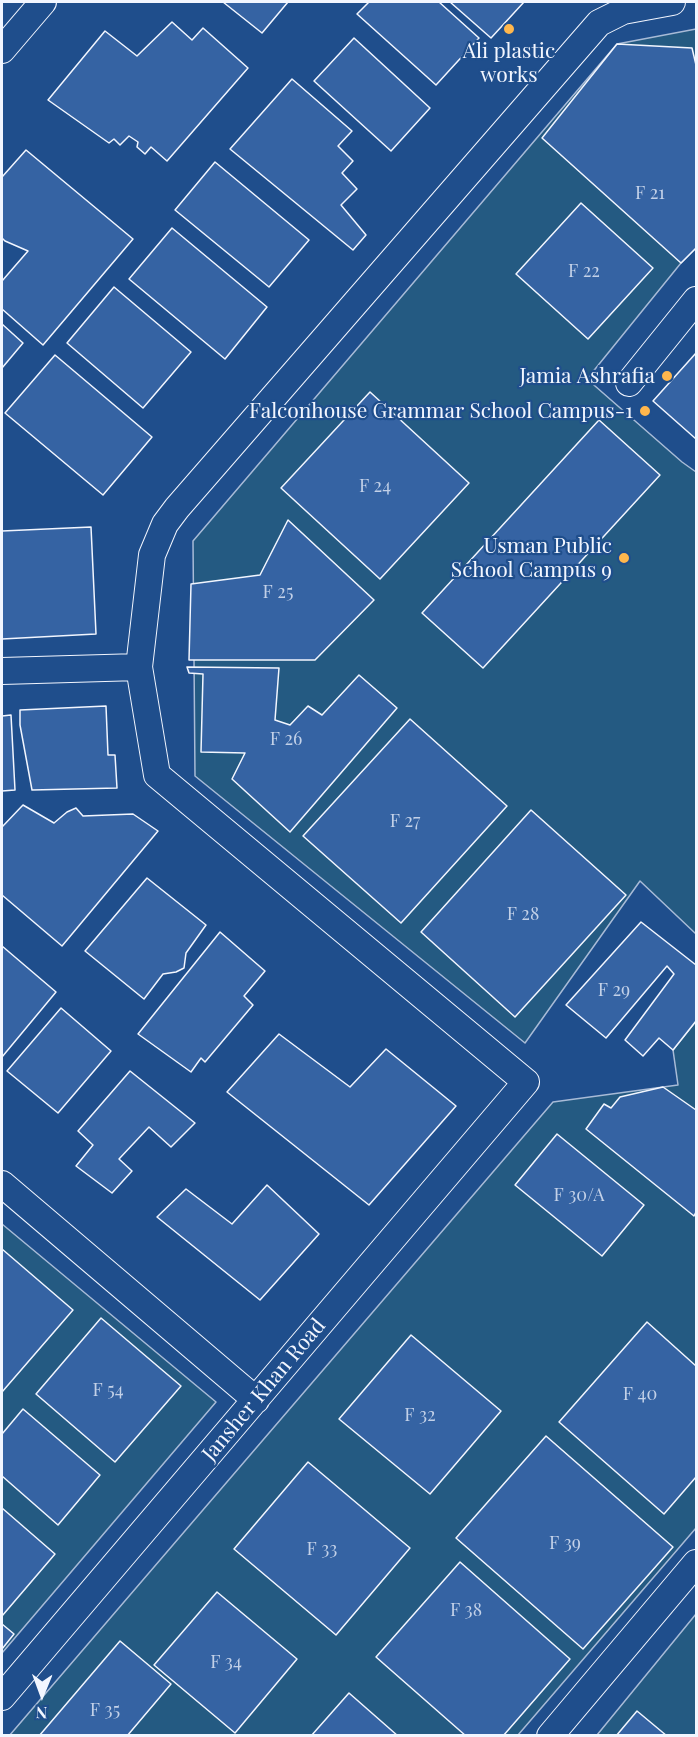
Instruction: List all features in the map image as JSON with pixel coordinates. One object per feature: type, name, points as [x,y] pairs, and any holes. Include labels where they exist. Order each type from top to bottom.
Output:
[{"type":"street","points":[[2,50],[44,2]]},
{"type":"street","points":[[2,671],[139,667],[152,555],[165,524],[177,508],[599,22],[623,11],[672,2]]},
{"type":"street","points":[[629,383],[696,300]]},
{"type":"street","name":"Jansher Khan Road","points":[[2,1697],[526,1082],[157,775],[139,667]]},
{"type":"street","points":[[2,1184],[256,1400]]},
{"type":"street","points":[[550,1736],[696,1563]]},
{"type":"shaded area","points":[[696,29],[696,248],[681,263],[587,379],[696,472],[696,934],[640,881],[525,1043],[195,776],[193,541],[617,44]]},
{"type":"shaded area","points":[[696,1021],[696,1528],[518,1735],[9,1736],[553,1102],[678,1085],[673,1050]]},
{"type":"shaded area","points":[[2,1224],[216,1402],[2,1653]]},
{"type":"shaded area","points":[[696,1614],[696,1735],[597,1735]]},
{"type":"building","points":[[223,2],[288,2],[262,33]]},
{"type":"building","points":[[369,2],[439,2],[479,38],[436,85],[357,14]]},
{"type":"building","points":[[450,2],[524,2],[491,38]]},
{"type":"building","points":[[172,22],[192,40],[203,28],[248,68],[167,161],[151,147],[145,154],[137,147],[138,142],[129,136],[120,145],[114,139],[109,143],[48,100],[105,31],[137,56]]},
{"type":"building","points":[[354,38],[430,108],[391,151],[314,81]]},
{"type":"building","points":[[617,44],[692,48],[696,65],[696,248],[681,263],[542,138]]},
{"type":"building","points":[[292,79],[352,131],[338,146],[353,161],[342,173],[357,189],[341,205],[366,235],[353,250],[230,149]]},
{"type":"building","points":[[26,150],[133,239],[43,345],[2,309],[2,281],[28,251],[2,238],[2,177]]},
{"type":"building","points":[[215,162],[309,240],[269,287],[175,210]]},
{"type":"building","points":[[581,203],[653,268],[588,339],[516,274]]},
{"type":"building","points":[[172,228],[267,307],[225,359],[129,279]]},
{"type":"building","points":[[114,287],[191,352],[143,408],[67,343]]},
{"type":"building","points":[[2,324],[23,343],[2,368]]},
{"type":"building","points":[[696,353],[696,439],[653,401]]},
{"type":"building","points":[[55,355],[152,437],[103,495],[5,413]]},
{"type":"building","points":[[370,392],[469,483],[380,579],[281,488]]},
{"type":"building","points":[[599,420],[660,475],[483,668],[422,613]]},
{"type":"building","points":[[288,520],[374,600],[315,660],[189,660],[191,584],[260,575]]},
{"type":"building","points":[[91,527],[96,634],[2,639],[2,531]]},
{"type":"building","points":[[187,667],[279,668],[275,720],[290,725],[308,706],[322,715],[359,675],[397,708],[290,832],[232,779],[245,753],[201,752],[203,674],[189,673]]},
{"type":"building","points":[[106,706],[108,755],[115,755],[117,788],[32,790],[20,725],[20,710]]},
{"type":"building","points":[[11,715],[15,790],[2,791],[2,716]]},
{"type":"building","points":[[410,719],[507,806],[401,923],[303,836]]},
{"type":"building","points":[[23,805],[54,823],[76,808],[83,816],[133,814],[158,831],[62,946],[2,895],[2,827]]},
{"type":"building","points":[[531,810],[626,895],[515,1017],[421,932]]},
{"type":"building","points":[[147,878],[206,925],[186,953],[184,968],[163,974],[144,999],[85,951]]},
{"type":"building","points":[[641,922],[696,965],[696,1021],[673,1050],[659,1038],[643,1056],[625,1040],[674,974],[667,966],[606,1038],[566,1005]]},
{"type":"building","points":[[220,932],[265,971],[244,996],[253,1005],[205,1062],[201,1058],[191,1072],[138,1034]]},
{"type":"building","points":[[2,946],[56,992],[2,1057]]},
{"type":"building","points":[[61,1008],[111,1051],[58,1113],[7,1071]]},
{"type":"building","points":[[279,1034],[350,1087],[386,1049],[456,1106],[369,1205],[227,1092]]},
{"type":"building","points":[[130,1071],[195,1123],[171,1147],[149,1127],[119,1159],[132,1171],[112,1193],[76,1166],[93,1145],[78,1131]]},
{"type":"building","points":[[663,1087],[696,1110],[696,1212],[694,1216],[586,1129],[604,1104],[611,1108],[620,1097]]},
{"type":"building","points":[[557,1134],[644,1205],[602,1256],[515,1185]]},
{"type":"building","points":[[267,1185],[319,1234],[260,1300],[157,1217],[186,1189],[232,1224]]},
{"type":"building","points":[[2,1249],[73,1310],[2,1392]]},
{"type":"building","points":[[101,1318],[181,1386],[115,1462],[36,1394]]},
{"type":"building","points":[[647,1322],[696,1366],[696,1477],[664,1514],[559,1422]]},
{"type":"building","points":[[411,1335],[501,1411],[430,1494],[339,1419]]},
{"type":"building","points":[[23,1409],[100,1475],[58,1525],[2,1476],[2,1434]]},
{"type":"building","points":[[546,1436],[673,1547],[583,1649],[456,1538]]},
{"type":"building","points":[[308,1462],[410,1548],[336,1635],[234,1549]]},
{"type":"building","points":[[2,1508],[55,1554],[2,1616]]},
{"type":"building","points":[[460,1562],[570,1659],[503,1736],[466,1736],[376,1657]]},
{"type":"building","points":[[217,1592],[297,1659],[235,1733],[154,1665]]},
{"type":"building","points":[[2,1624],[14,1634],[2,1649]]},
{"type":"building","points":[[120,1641],[171,1684],[127,1736],[39,1736]]},
{"type":"building","points":[[349,1693],[398,1736],[311,1736]]},
{"type":"building","points":[[637,1711],[667,1736],[616,1736]]},
{"type":"place","name":"Ali plastic works","points":[[509,29]]},
{"type":"place","name":"Jamia Ashrafia","points":[[667,376]]},
{"type":"place","name":"Falconhouse Grammar School Campus-1","points":[[645,411]]},
{"type":"place","name":"Usman Public School Campus 9","points":[[624,558]]}]
